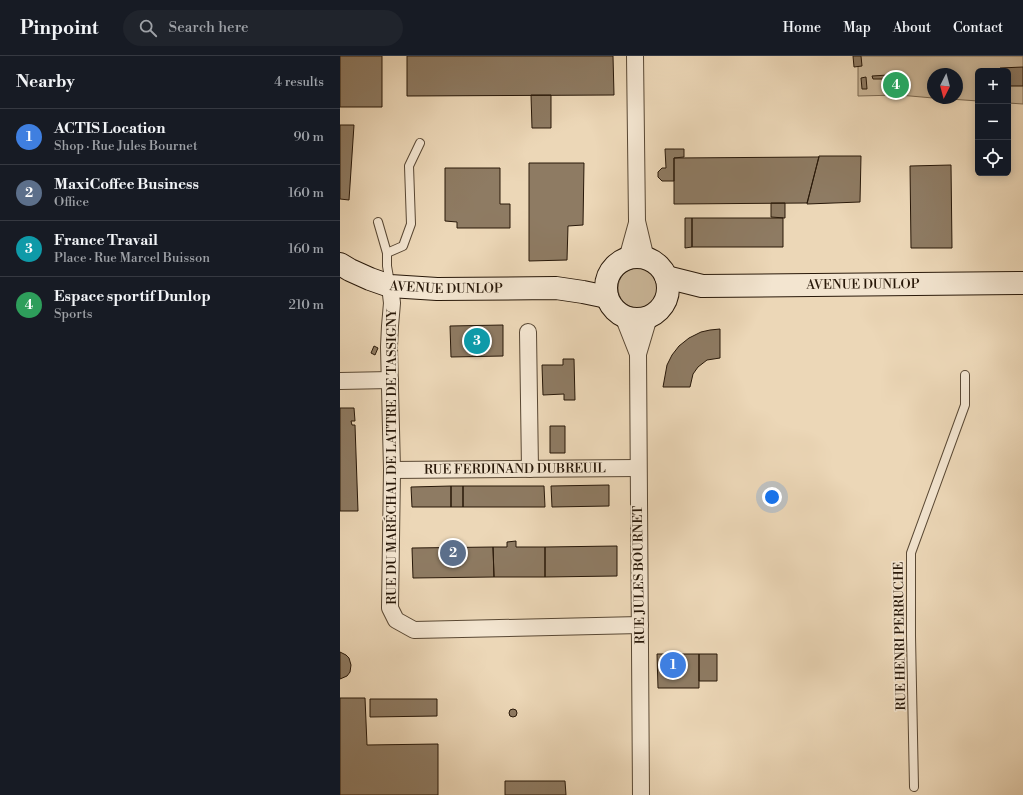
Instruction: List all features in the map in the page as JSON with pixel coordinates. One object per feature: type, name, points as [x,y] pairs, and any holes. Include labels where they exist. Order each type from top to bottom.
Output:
[{"type":"street","points":[[634,56],[637,259]]},
{"type":"street","points":[[637,259],[654,263],[661,269],[666,277],[668,293],[665,301],[655,313],[649,317],[631,319],[623,316],[610,305],[607,287],[612,269],[618,263],[637,259]]},
{"type":"street","name":"AVENUE DUNLOP","points":[[340,264],[370,280],[390,286],[436,289],[607,287]]},
{"type":"street","name":"AVENUE DUNLOP","points":[[666,277],[702,286],[1023,283]]},
{"type":"street","name":"RUE DU MARÉCHAL DE LATTRE DE TASSIGNY","points":[[390,286],[392,302],[390,326],[392,470],[390,608],[396,620],[414,630],[640,625]]},
{"type":"street","name":"AVENUE DUNLOP","points":[[665,301],[702,286]]},
{"type":"street","name":"RUE JULES BOURNET","points":[[623,316],[638,354]]},
{"type":"street","name":"RUE JULES BOURNET","points":[[641,795],[638,354],[649,317]]},
{"type":"street","points":[[528,332],[530,469]]},
{"type":"street","points":[[340,381],[390,380]]},
{"type":"street","name":"RUE FERDINAND DUBREUIL","points":[[392,470],[638,468]]},
{"type":"lane","points":[[387,254],[403,246],[411,224],[409,166],[420,143]]},
{"type":"lane","points":[[378,222],[387,254],[390,286]]},
{"type":"lane","name":"RUE HENRI PERRUCHE","points":[[914,787],[911,553],[965,405],[965,375]]},
{"type":"shaded area","points":[[858,56],[1023,56],[1023,104],[1011,103],[1011,68],[975,68],[975,101],[963,100],[963,68],[927,68],[927,97],[899,95],[858,96]]},
{"type":"shaded area","points":[[638,268],[646,270],[652,274],[656,280],[658,288],[656,296],[652,302],[646,306],[638,308],[630,306],[624,302],[620,296],[618,288],[620,280],[624,274],[630,270]]},
{"type":"building","points":[[340,56],[382,56],[382,107],[340,107]]},
{"type":"building","points":[[407,56],[613,56],[614,95],[407,96]]},
{"type":"building","points":[[853,56],[861,56],[862,66],[854,67]]},
{"type":"building","points":[[1023,67],[1023,86],[1011,86],[1011,68],[1000,68]]},
{"type":"building","points":[[888,75],[888,79],[873,79],[872,76]]},
{"type":"building","points":[[866,77],[867,89],[862,89],[861,78]]},
{"type":"building","points":[[531,95],[551,95],[551,128],[532,128]]},
{"type":"building","points":[[340,125],[354,125],[349,200],[340,199]]},
{"type":"building","points":[[665,149],[684,149],[684,157],[674,158],[674,181],[662,181],[658,177],[658,172],[662,168],[666,168]]},
{"type":"building","points":[[819,156],[861,156],[860,202],[807,204]]},
{"type":"building","points":[[819,157],[807,203],[674,204],[674,158]]},
{"type":"building","points":[[529,163],[584,163],[583,225],[568,226],[567,260],[529,261]]},
{"type":"building","points":[[951,165],[952,248],[911,248],[910,166]]},
{"type":"building","points":[[445,168],[500,168],[500,204],[510,204],[510,228],[457,228],[457,222],[445,221]]},
{"type":"building","points":[[771,203],[785,203],[785,218],[771,217]]},
{"type":"building","points":[[685,218],[692,218],[692,247],[685,248]]},
{"type":"building","points":[[692,218],[783,218],[783,247],[692,247]]},
{"type":"building","points":[[503,325],[503,356],[451,357],[450,326]]},
{"type":"building","points":[[720,329],[720,358],[707,360],[698,367],[693,374],[690,387],[663,387],[667,365],[679,346],[689,338],[701,332]]},
{"type":"building","points":[[374,346],[378,348],[375,355],[371,353]]},
{"type":"building","points":[[563,359],[574,359],[575,400],[564,400],[564,394],[543,395],[542,365],[563,365]]},
{"type":"building","points":[[340,408],[354,408],[355,421],[351,421],[352,425],[355,425],[358,511],[340,511]]},
{"type":"building","points":[[550,426],[565,426],[565,453],[550,453]]},
{"type":"building","points":[[609,485],[609,506],[552,507],[551,486]]},
{"type":"building","points":[[451,486],[463,486],[463,507],[451,507]]},
{"type":"building","points":[[451,486],[451,507],[412,507],[411,487]]},
{"type":"building","points":[[463,486],[544,486],[545,507],[463,507]]},
{"type":"building","points":[[516,541],[516,547],[545,547],[545,577],[494,577],[493,547],[507,547],[507,542]]},
{"type":"building","points":[[617,546],[617,576],[545,577],[545,547]]},
{"type":"building","points":[[493,547],[494,577],[413,578],[412,548]]},
{"type":"building","points":[[340,652],[349,658],[351,665],[350,672],[347,676],[340,679]]},
{"type":"building","points":[[657,654],[699,654],[699,688],[658,688]]},
{"type":"building","points":[[699,654],[717,654],[717,681],[699,681]]},
{"type":"building","points":[[340,698],[365,698],[367,745],[438,744],[438,795],[340,795]]},
{"type":"building","points":[[370,699],[437,699],[437,716],[370,717]]},
{"type":"building","points":[[513,709],[516,710],[516,716],[513,717],[510,716],[509,713],[510,710]]},
{"type":"building","points":[[505,781],[565,781],[566,795],[505,795]]},
{"type":"place","name":"Espace sportif Dunlop","points":[[896,85]]},
{"type":"place","name":"France Travail","points":[[477,341]]},
{"type":"place","name":"MaxiCoffee Business","points":[[453,553]]},
{"type":"place","name":"ACTIS Location","points":[[673,665]]}]
